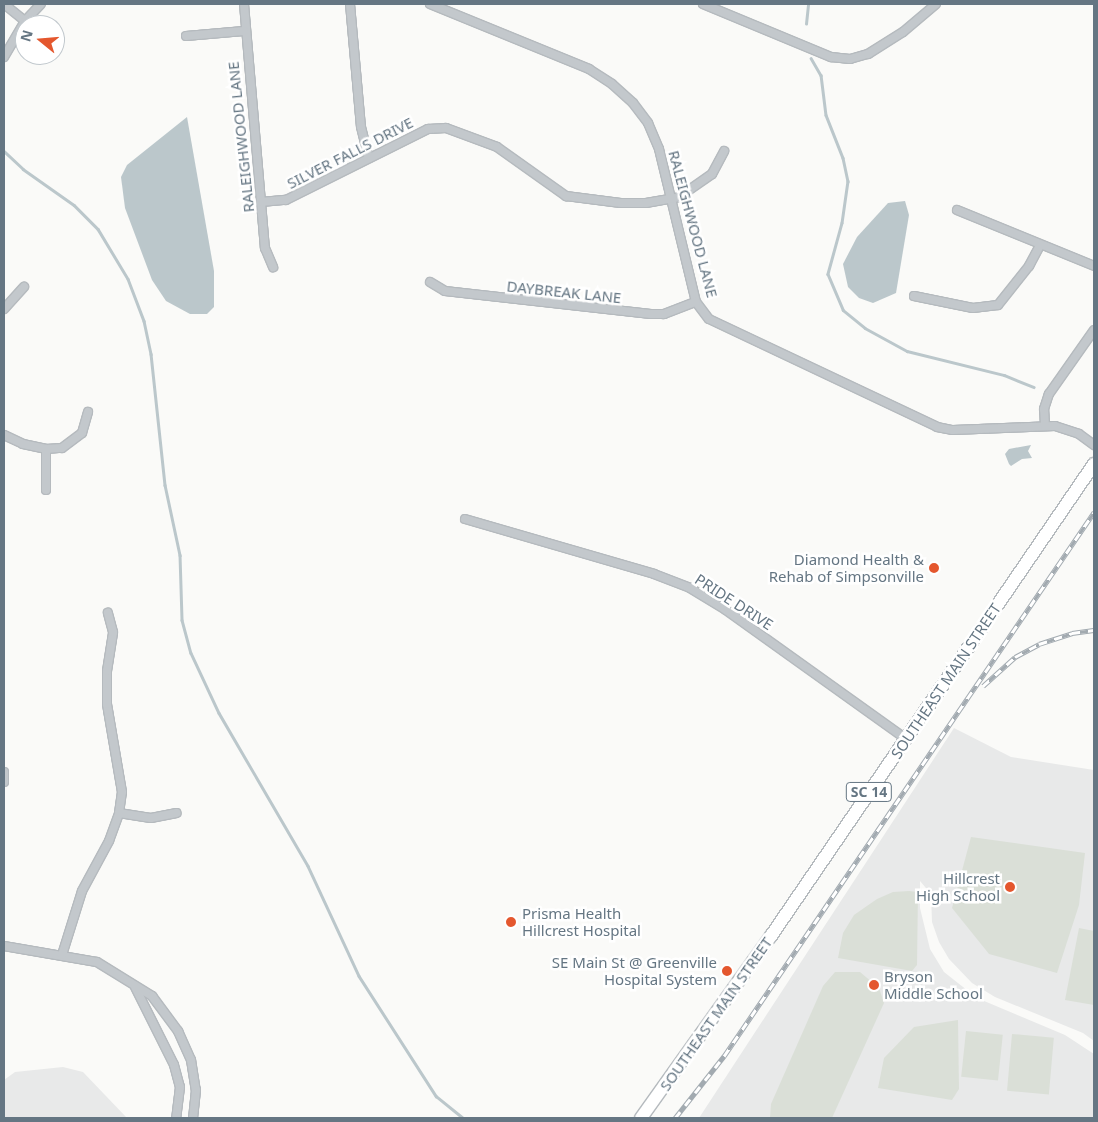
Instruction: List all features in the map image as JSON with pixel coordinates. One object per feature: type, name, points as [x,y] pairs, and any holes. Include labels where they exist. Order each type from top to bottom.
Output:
[{"type":"main road","name":"SOUTHEAST MAIN STREET","points":[[641,1118],[666,1087],[1094,464]]},
{"type":"street","points":[[4,4],[18,15]]},
{"type":"street","points":[[31,15],[42,4]]},
{"type":"street","name":"RALEIGHWOOD LANE","points":[[244,4],[244,31],[265,248],[273,267]]},
{"type":"street","points":[[350,4],[361,127],[369,158]]},
{"type":"street","name":"RALEIGHWOOD LANE","points":[[430,4],[555,54],[612,84],[648,123],[659,149],[696,302],[710,319],[726,330],[936,427],[952,430],[1045,426],[1080,434],[1094,445]]},
{"type":"street","points":[[703,4],[831,57],[850,59],[868,54],[903,32],[936,4]]},
{"type":"street","points":[[186,36],[244,31]]},
{"type":"street","points":[[4,57],[15,38]]},
{"type":"street","name":"SILVER FALLS DRIVE","points":[[261,202],[286,200],[428,129],[446,128],[497,147],[566,196],[620,203],[671,199]]},
{"type":"street","points":[[671,199],[702,184],[712,174],[724,152]]},
{"type":"street","points":[[957,210],[1094,266]]},
{"type":"street","points":[[914,296],[973,308],[998,306],[1029,266],[1040,245]]},
{"type":"street","name":"DAYBREAK LANE","points":[[430,282],[444,291],[651,314],[671,312],[696,302]]},
{"type":"street","points":[[4,309],[24,287]]},
{"type":"street","points":[[1045,426],[1044,409],[1049,394],[1094,330]]},
{"type":"street","points":[[4,435],[22,444],[46,449],[62,448],[77,438],[88,412]]},
{"type":"street","points":[[46,449],[46,490]]},
{"type":"street","name":"PRIDE DRIVE","points":[[466,519],[654,574],[690,588],[726,610],[906,739]]},
{"type":"street","points":[[62,955],[82,891],[109,842],[119,813],[122,792],[107,704],[107,670],[113,638],[108,613]]},
{"type":"street","points":[[4,772],[4,782]]},
{"type":"street","points":[[119,813],[151,818],[177,814]]},
{"type":"street","points":[[4,946],[62,955],[105,965],[134,988],[152,996],[184,1042],[194,1075],[193,1118]]},
{"type":"street","points":[[134,988],[174,1065],[180,1087],[176,1118]]},
{"type":"shaded area","points":[[187,117],[214,271],[214,307],[207,314],[190,314],[166,301],[152,280],[125,208],[121,177],[127,165]]},
{"type":"shaded area","points":[[905,201],[909,215],[896,293],[873,303],[859,298],[848,287],[843,264],[857,237],[888,203]]},
{"type":"shaded area","points":[[1031,445],[1028,451],[1032,458],[1022,459],[1011,466],[1009,464],[1005,454],[1009,449]]},
{"type":"shaded area","points":[[954,728],[1011,757],[1094,770],[1094,1041],[1083,1033],[995,997],[972,983],[949,959],[939,942],[932,922],[931,894],[920,881],[920,908],[930,949],[944,972],[977,998],[1065,1035],[1094,1054],[1094,1118],[699,1118]]},
{"type":"shaded area","points":[[971,837],[1085,853],[1079,905],[1057,973],[989,954],[952,908]]},
{"type":"shaded area","points":[[893,892],[918,892],[917,965],[912,971],[838,958],[843,933],[854,915],[877,899]]},
{"type":"shaded area","points":[[1079,928],[1094,931],[1094,1005],[1065,1000]]},
{"type":"shaded area","points":[[835,972],[860,972],[879,988],[884,1003],[832,1118],[770,1118],[771,1104],[823,986]]},
{"type":"shaded area","points":[[958,1020],[959,1089],[952,1100],[878,1088],[884,1058],[914,1027]]},
{"type":"shaded area","points":[[966,1031],[1003,1035],[998,1081],[961,1077]]},
{"type":"shaded area","points":[[1012,1034],[1054,1038],[1049,1094],[1007,1091]]},
{"type":"shaded area","points":[[63,1067],[83,1072],[127,1118],[4,1118],[4,1080],[15,1072]]},
{"type":"waterway","points":[[806,24],[808,4]]},
{"type":"waterway","points":[[811,58],[821,75],[826,115],[843,158],[848,181],[842,223],[828,274],[843,310],[865,328],[907,351],[1004,375],[1034,387]]},
{"type":"waterway","points":[[4,151],[23,169],[74,205],[98,229],[128,279],[144,321],[151,354],[165,485],[180,555],[182,620],[191,653],[219,713],[308,866],[359,976],[436,1096],[463,1118]]},
{"type":"railway","points":[[675,1118],[724,1056],[1094,512]]},
{"type":"railway","points":[[983,686],[1015,657],[1039,644],[1072,633],[1094,630]]},
{"type":"place","name":"Diamond Health & Rehab of Simpsonville","points":[[934,568]]},
{"type":"place","name":"Hillcrest High School","points":[[1010,887]]},
{"type":"place","name":"Prisma Health Hillcrest Hospital","points":[[511,922]]},
{"type":"place","name":"SE Main St @ Greenville Hospital System","points":[[727,971]]},
{"type":"place","name":"Bryson Middle School","points":[[874,985]]}]
